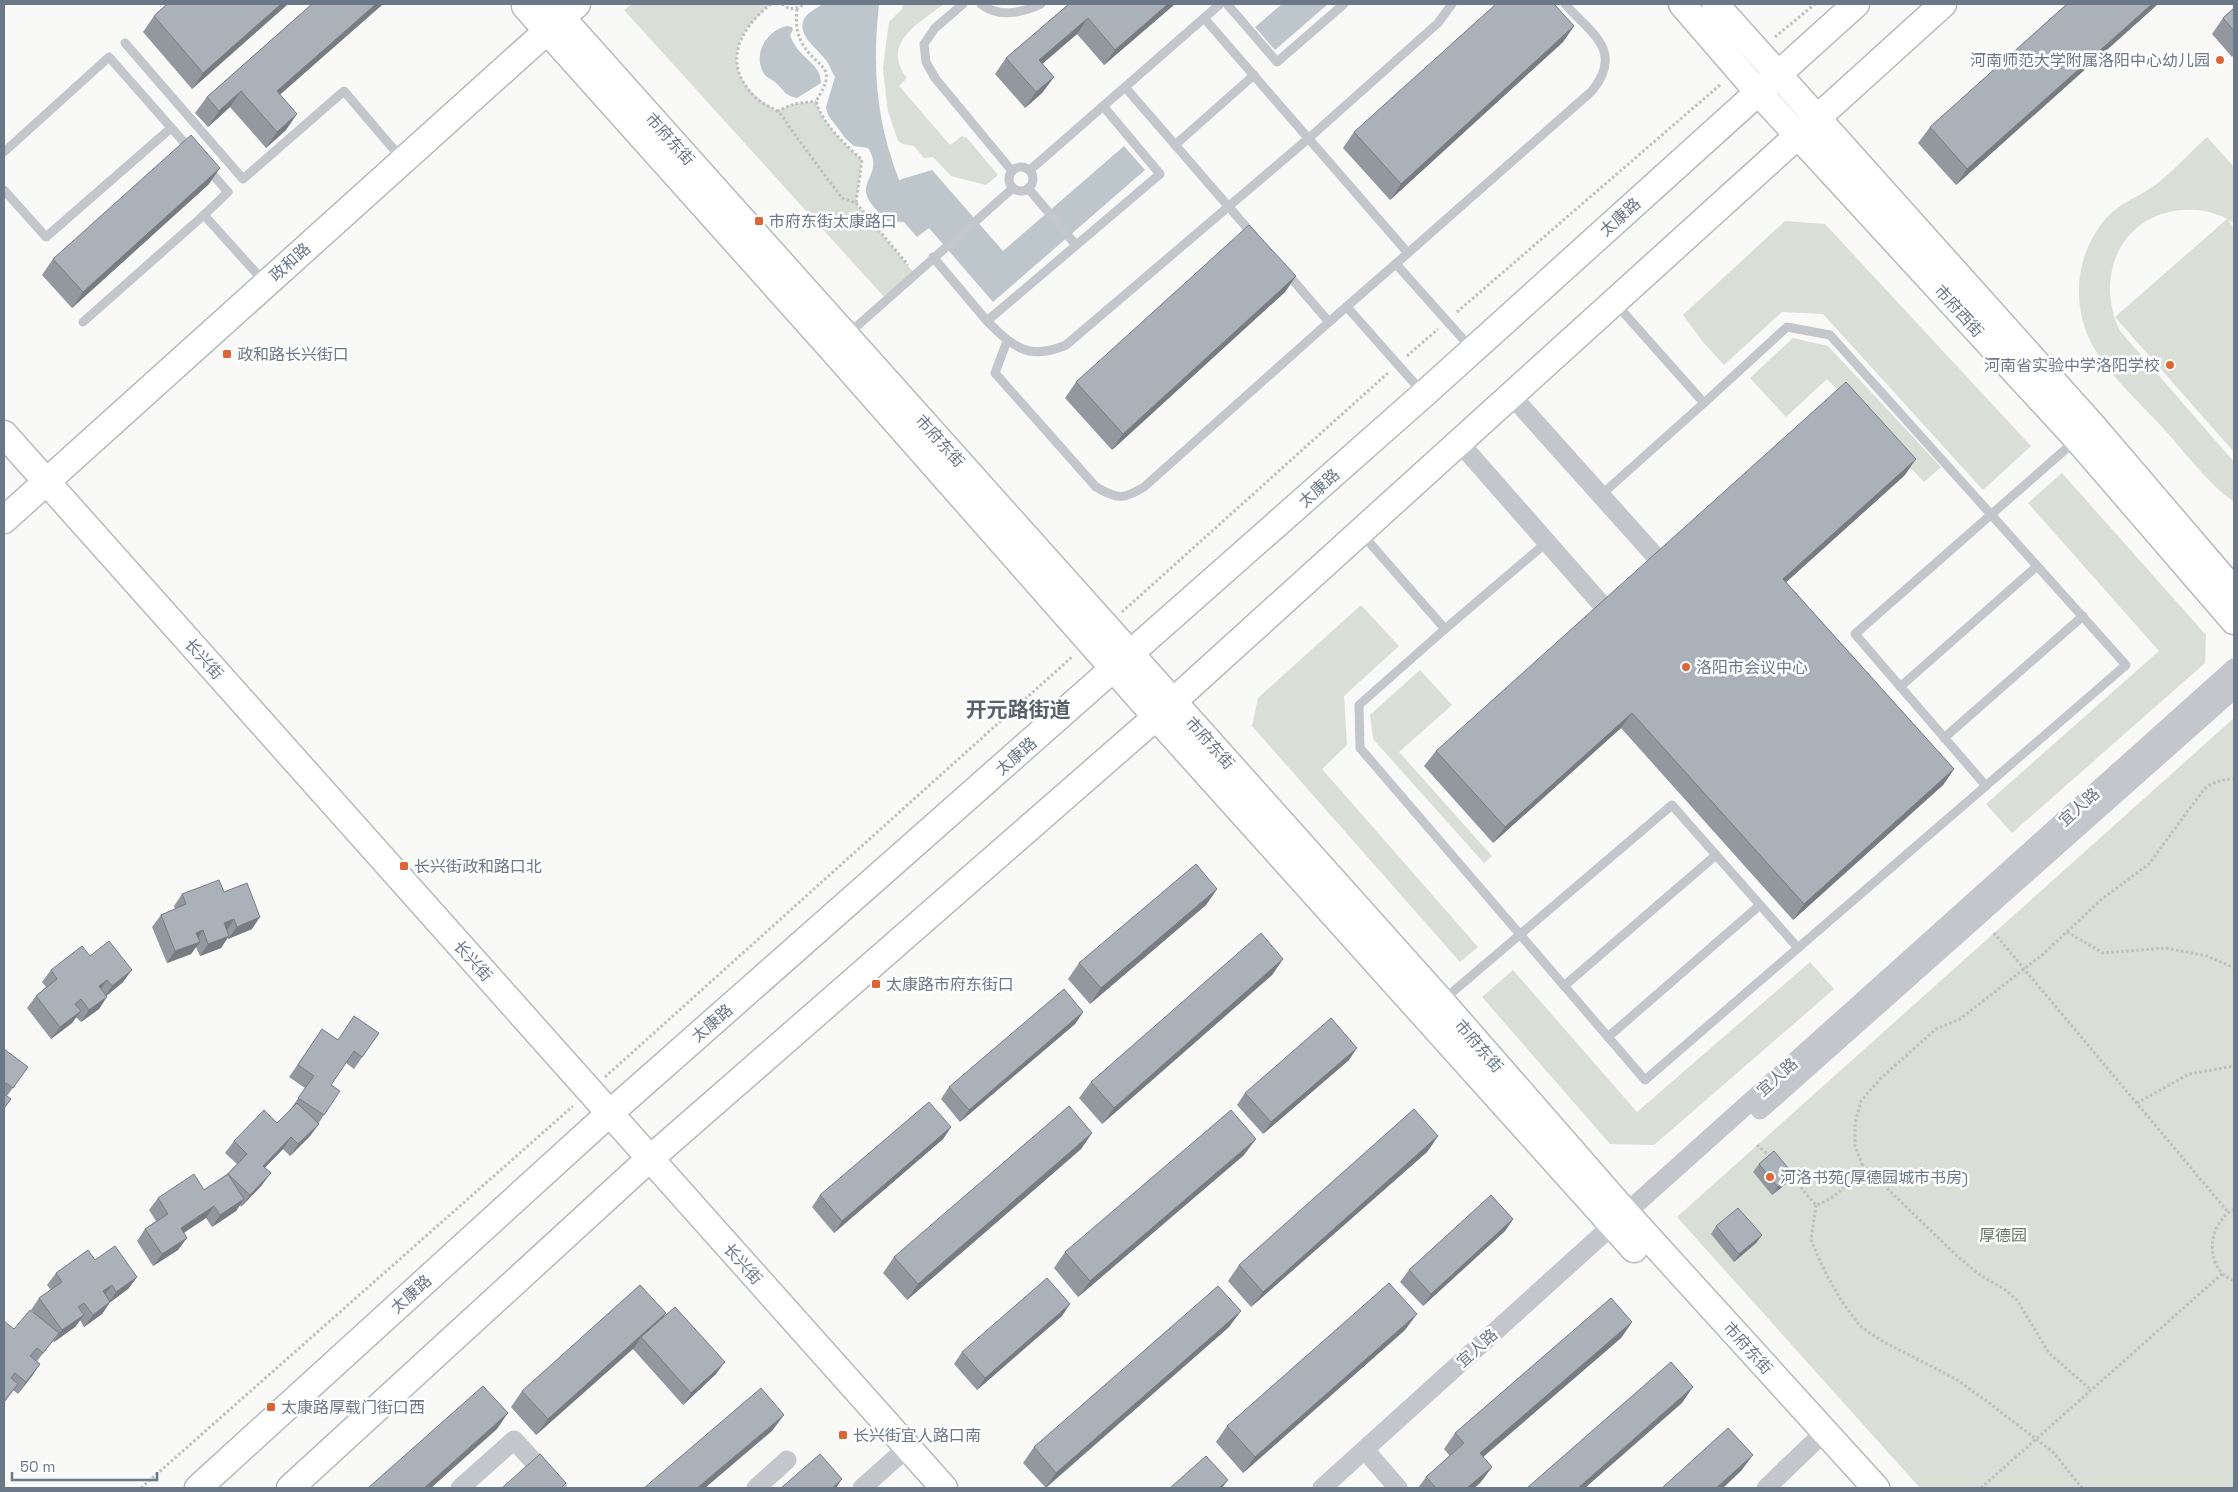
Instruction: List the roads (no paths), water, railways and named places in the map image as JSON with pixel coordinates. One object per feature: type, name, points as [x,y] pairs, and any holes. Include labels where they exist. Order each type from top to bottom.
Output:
[{"type":"main road","name":"市府西街","points":[[1682,4],[1758,92],[2234,591]]},
{"type":"main road","name":"市府西街","points":[[1715,4],[1818,117],[2084,432],[2234,621]]},
{"type":"main road","name":"太康路","points":[[198,1488],[602,1120],[1123,662],[1424,394],[1856,4]]},
{"type":"main road","points":[[290,1488],[643,1165],[1164,709],[1943,4]]},
{"type":"main road","name":"政和路","points":[[4,520],[36,483],[258,275],[549,12]]},
{"type":"main road","name":"政和路","points":[[4,503],[36,483],[549,12]]},
{"type":"main road","name":"市府东街","points":[[549,12],[1164,709],[1433,1008],[1856,1488]]},
{"type":"main road","name":"长兴街","points":[[4,434],[36,483],[602,1120],[944,1488]]},
{"type":"main road","name":"长兴街","points":[[4,460],[36,483]]},
{"type":"main road","name":"长兴街","points":[[643,1165],[897,1457],[920,1488]]},
{"type":"main road","name":"市府东街","points":[[1623,1224],[1876,1488]]},
{"type":"street","points":[[1511,395],[1657,558]]},
{"type":"street","points":[[1459,442],[1603,606]]},
{"type":"street","name":"宜人路","points":[[1322,1488],[1368,1454],[2234,668]]},
{"type":"street","name":"宜人路","points":[[1623,1224],[2234,689]]},
{"type":"street","points":[[460,1488],[514,1440],[558,1488]]},
{"type":"street","points":[[1766,1488],[1814,1442]]},
{"type":"street","points":[[1368,1454],[1398,1488]]},
{"type":"street","name":"宜人路","points":[[1339,1488],[1368,1454]]},
{"type":"street","points":[[862,1488],[897,1457]]},
{"type":"street","points":[[756,1488],[787,1460]]},
{"type":"lane","points":[[962,4],[935,28],[924,44],[926,62],[935,78],[1012,170]]},
{"type":"lane","points":[[980,4],[997,12],[1011,13],[1024,11],[1041,4]]},
{"type":"lane","points":[[1030,170],[1220,4]]},
{"type":"lane","points":[[1227,4],[1277,62],[1344,4]]},
{"type":"lane","points":[[933,257],[987,321],[1007,341],[1030,352],[1049,352],[1066,345],[1309,138],[1438,23],[1452,4]]},
{"type":"lane","points":[[1007,341],[994,374],[1096,487],[1112,497],[1128,496],[1144,487],[1592,91],[1603,78],[1607,59],[1603,47],[1565,4]]},
{"type":"lane","points":[[1204,18],[1408,253]]},
{"type":"lane","points":[[124,43],[243,180],[344,91],[396,152]]},
{"type":"lane","points":[[4,152],[109,57],[228,192],[82,322]]},
{"type":"lane","points":[[1175,145],[1254,75]]},
{"type":"lane","points":[[1125,87],[1260,242]]},
{"type":"lane","points":[[987,321],[1074,241],[1160,174],[1103,106]]},
{"type":"lane","points":[[4,190],[46,237],[171,128]]},
{"type":"lane","points":[[1019,167],[1030,170],[1032,182],[1028,188],[1020,191],[1013,188],[1008,178],[1012,170],[1019,167]]},
{"type":"lane","points":[[839,341],[1013,188]]},
{"type":"lane","points":[[1028,188],[1074,241]]},
{"type":"lane","points":[[204,214],[258,275]]},
{"type":"lane","points":[[1279,264],[1329,322]]},
{"type":"lane","points":[[1396,264],[1473,350]]},
{"type":"lane","points":[[1614,302],[1704,403]]},
{"type":"lane","points":[[1347,306],[1424,394]]},
{"type":"lane","points":[[1547,542],[1359,705],[1360,748],[1645,1080],[2126,665],[1830,335],[1787,328],[1601,495]]},
{"type":"lane","points":[[1986,786],[1855,634],[2084,432]]},
{"type":"lane","points":[[1360,532],[1446,629]]},
{"type":"lane","points":[[1900,687],[2037,566]]},
{"type":"lane","points":[[1944,738],[2083,616]]},
{"type":"lane","points":[[1433,1008],[1672,805],[1798,948]]},
{"type":"lane","points":[[1564,986],[1716,855]]},
{"type":"lane","points":[[1608,1037],[1760,905]]},
{"type":"place","name":"河南师范大学附属洛阳中心幼儿园","points":[[2220,60]]},
{"type":"place","name":"市府东街太康路口","points":[[759,221]]},
{"type":"place","name":"政和路长兴街口","points":[[227,354]]},
{"type":"place","name":"河南省实验中学洛阳学校","points":[[2170,365]]},
{"type":"place","name":"洛阳市会议中心","points":[[1686,667]]},
{"type":"place","name":"长兴街政和路口北","points":[[404,866]]},
{"type":"place","name":"太康路市府东街口","points":[[876,984]]},
{"type":"place","name":"河洛书苑(厚德园城市书房)","points":[[1770,1177]]},
{"type":"place","name":"太康路厚载门街口西","points":[[271,1407]]},
{"type":"place","name":"长兴街宜人路口南","points":[[843,1435]]},
{"type":"district","name":"开元路街道","points":[[1018,709]]},
{"type":"park label","name":"厚德园","points":[[2003,1235]]}]
